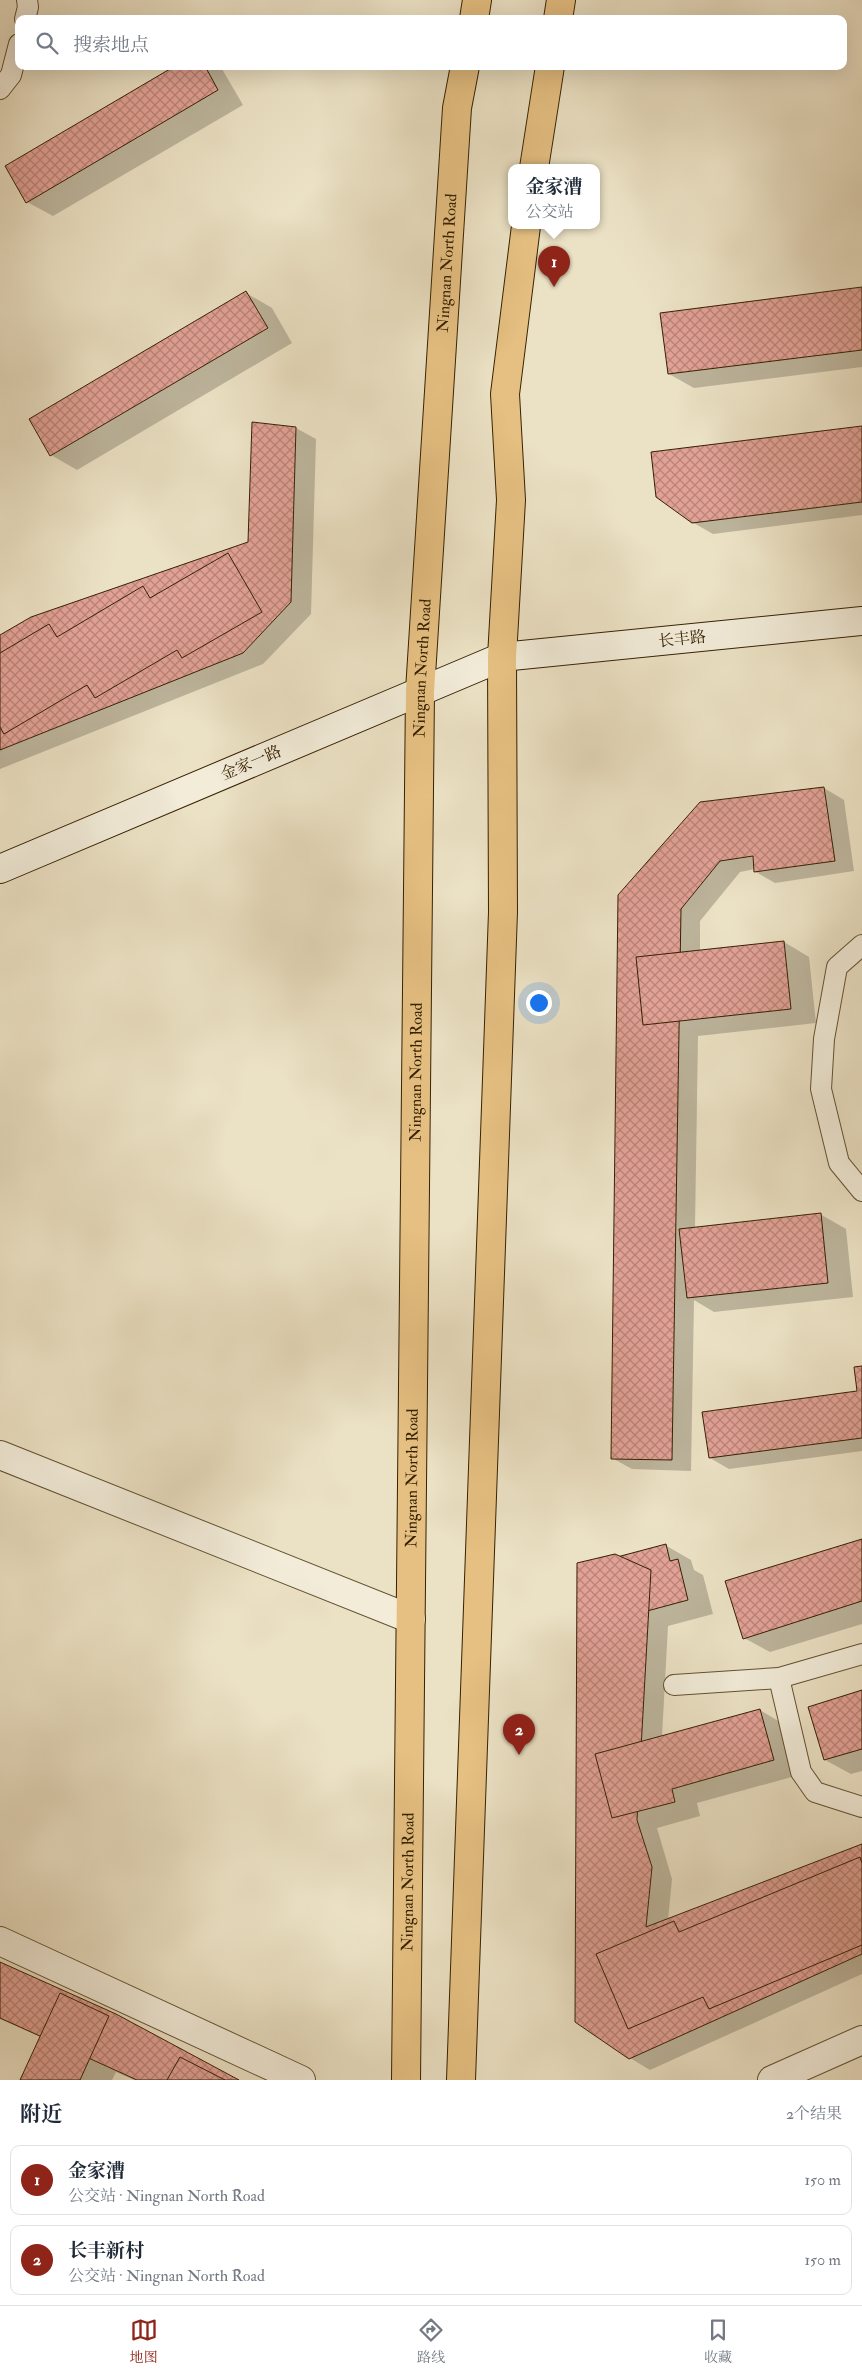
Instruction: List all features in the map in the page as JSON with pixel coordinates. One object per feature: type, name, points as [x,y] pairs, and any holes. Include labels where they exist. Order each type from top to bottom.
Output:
[{"type":"main road","points":[[475,15],[477,0]]},
{"type":"main road","points":[[559,15],[561,0]]},
{"type":"main road","name":"Ningnan North Road","points":[[406,2080],[420,691],[456,118],[464,70]]},
{"type":"main road","points":[[535,164],[549,70]]},
{"type":"main road","points":[[461,2080],[503,912],[502,657],[511,500],[505,394],[526,229]]},
{"type":"street","name":"长丰路","points":[[502,657],[862,622]]},
{"type":"street","name":"金家一路","points":[[0,869],[502,657]]},
{"type":"street","points":[[0,1455],[410,1619]]},
{"type":"street","points":[[0,1941],[301,2080]]},
{"type":"street","points":[[772,2080],[862,2040]]},
{"type":"lane","points":[[26,15],[27,0]]},
{"type":"lane","points":[[0,89],[11,75],[15,60]]},
{"type":"lane","points":[[862,946],[837,967],[824,1039],[821,1089],[839,1163],[862,1191]]},
{"type":"lane","points":[[674,1685],[779,1678],[862,1654]]},
{"type":"lane","points":[[779,1678],[801,1772],[815,1792],[862,1807]]},
{"type":"building","points":[[168,70],[207,70],[218,90],[26,203],[5,166]]},
{"type":"building","points":[[862,287],[862,350],[668,374],[660,313]]},
{"type":"building","points":[[246,291],[268,328],[50,456],[29,419]]},
{"type":"building","points":[[252,422],[296,427],[291,602],[243,653],[0,750],[0,635],[31,617],[248,542]]},
{"type":"building","points":[[862,426],[862,502],[692,523],[656,497],[651,452]]},
{"type":"building","points":[[228,553],[262,612],[182,658],[177,650],[95,698],[87,685],[4,734],[0,727],[0,653],[49,624],[57,637],[143,586],[150,598]]},
{"type":"building","points":[[824,787],[835,861],[754,872],[753,856],[720,861],[681,909],[672,1460],[611,1459],[618,895],[700,802]]},
{"type":"building","points":[[784,941],[791,1009],[643,1025],[636,957]]},
{"type":"building","points":[[821,1213],[828,1283],[687,1298],[679,1229]]},
{"type":"building","points":[[862,1366],[862,1438],[709,1458],[702,1412],[857,1391],[854,1367]]},
{"type":"building","points":[[862,1539],[862,1601],[743,1639],[725,1581]]},
{"type":"building","points":[[666,1544],[670,1561],[678,1559],[688,1600],[610,1621],[599,1578],[606,1577],[602,1561]]},
{"type":"building","points":[[615,1554],[651,1570],[637,1820],[652,1867],[646,1927],[862,1844],[862,1954],[629,2059],[575,2022],[577,1563]]},
{"type":"building","points":[[862,1690],[862,1749],[824,1760],[808,1707]]},
{"type":"building","points":[[760,1709],[774,1760],[672,1789],[675,1802],[612,1818],[595,1754]]},
{"type":"building","points":[[860,1857],[862,1863],[862,1945],[709,2009],[703,1997],[628,2029],[596,1954],[674,1921],[679,1932]]},
{"type":"building","points":[[0,1962],[116,2014],[239,2080],[137,2080],[0,2018]]},
{"type":"building","points":[[60,1993],[109,2016],[80,2080],[20,2080]]},
{"type":"building","points":[[180,2057],[225,2080],[167,2080]]},
{"type":"place","name":"金家漕","points":[[554,287]]},
{"type":"place","name":"长丰新村","points":[[519,1755]]}]
